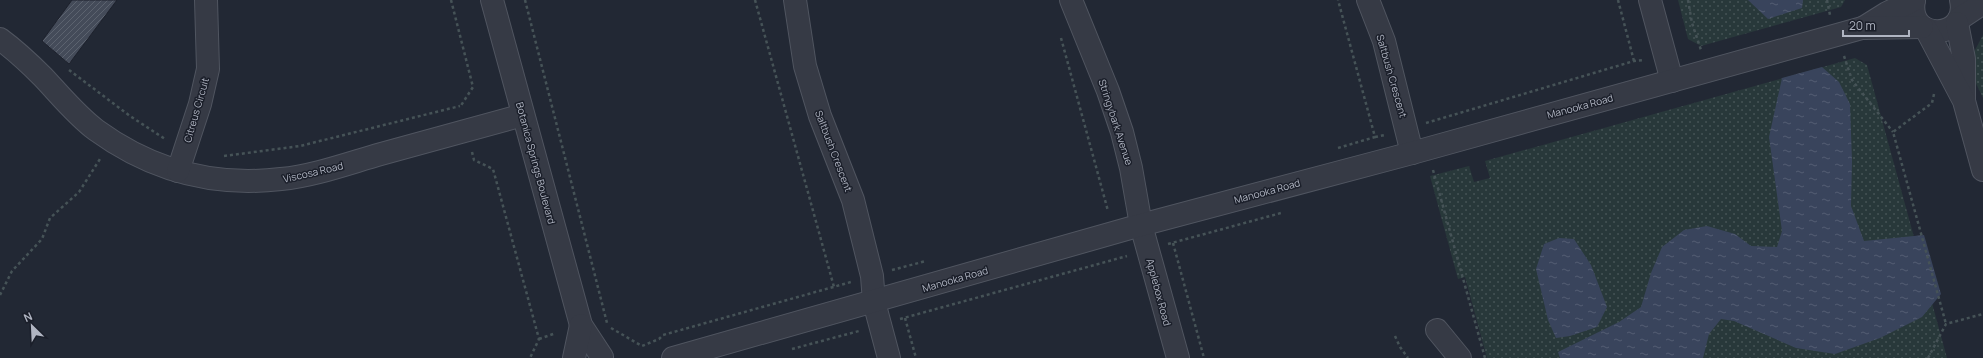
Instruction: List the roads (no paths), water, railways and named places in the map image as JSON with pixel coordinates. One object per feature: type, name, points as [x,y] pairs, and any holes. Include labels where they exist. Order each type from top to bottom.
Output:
[{"type":"street","name":"Citreus Circuit","points":[[178,171],[200,104],[208,69],[206,0]]},
{"type":"street","name":"Botanica Springs Boulevard","points":[[492,0],[580,325],[605,357]]},
{"type":"street","name":"Saltbush Crescent","points":[[795,0],[805,66],[820,116],[853,200],[872,276],[874,302],[889,358]]},
{"type":"street","name":"Stringybark Avenue","points":[[1071,0],[1108,91],[1131,168],[1141,225]]},
{"type":"street","name":"Saltbush Crescent","points":[[1368,0],[1384,41],[1407,128],[1412,153]]},
{"type":"street","points":[[1650,0],[1672,81]]},
{"type":"street","points":[[1914,0],[1914,15],[1924,28],[1964,101],[1983,170]]},
{"type":"street","name":"Manooka Road","points":[[673,358],[1141,225],[1412,153],[1862,28],[1887,13],[1914,0]]},
{"type":"street","name":"Manooka Road","points":[[1862,28],[1924,28],[1934,32],[1942,31],[1959,14],[1983,3]]},
{"type":"street","points":[[1959,14],[1964,59],[1964,101]]},
{"type":"street","name":"Viscosa Road","points":[[0,39],[43,77],[68,106],[95,129],[125,149],[160,166],[200,177],[244,181],[282,179],[524,115]]},
{"type":"street","name":"Applebox Road","points":[[1141,225],[1178,358]]},
{"type":"street","name":"Botanica Springs Boulevard","points":[[574,358],[580,325]]},
{"type":"street","points":[[1437,330],[1460,358]]},
{"type":"street","points":[[580,358],[589,355],[605,357]]},
{"type":"water","points":[[1748,0],[1803,0],[1802,8],[1768,19]]},
{"type":"water","points":[[1822,67],[1839,82],[1850,104],[1852,161],[1851,206],[1864,241],[1924,235],[1941,294],[1922,317],[1880,338],[1835,354],[1796,348],[1734,321],[1721,319],[1709,334],[1703,358],[1560,358],[1558,352],[1619,322],[1641,307],[1651,273],[1662,247],[1684,230],[1707,226],[1735,234],[1751,246],[1777,247],[1782,231],[1769,137],[1782,78]]},
{"type":"water","points":[[1559,238],[1574,239],[1591,265],[1607,307],[1597,327],[1570,336],[1556,338],[1548,320],[1536,269],[1544,244]]}]
